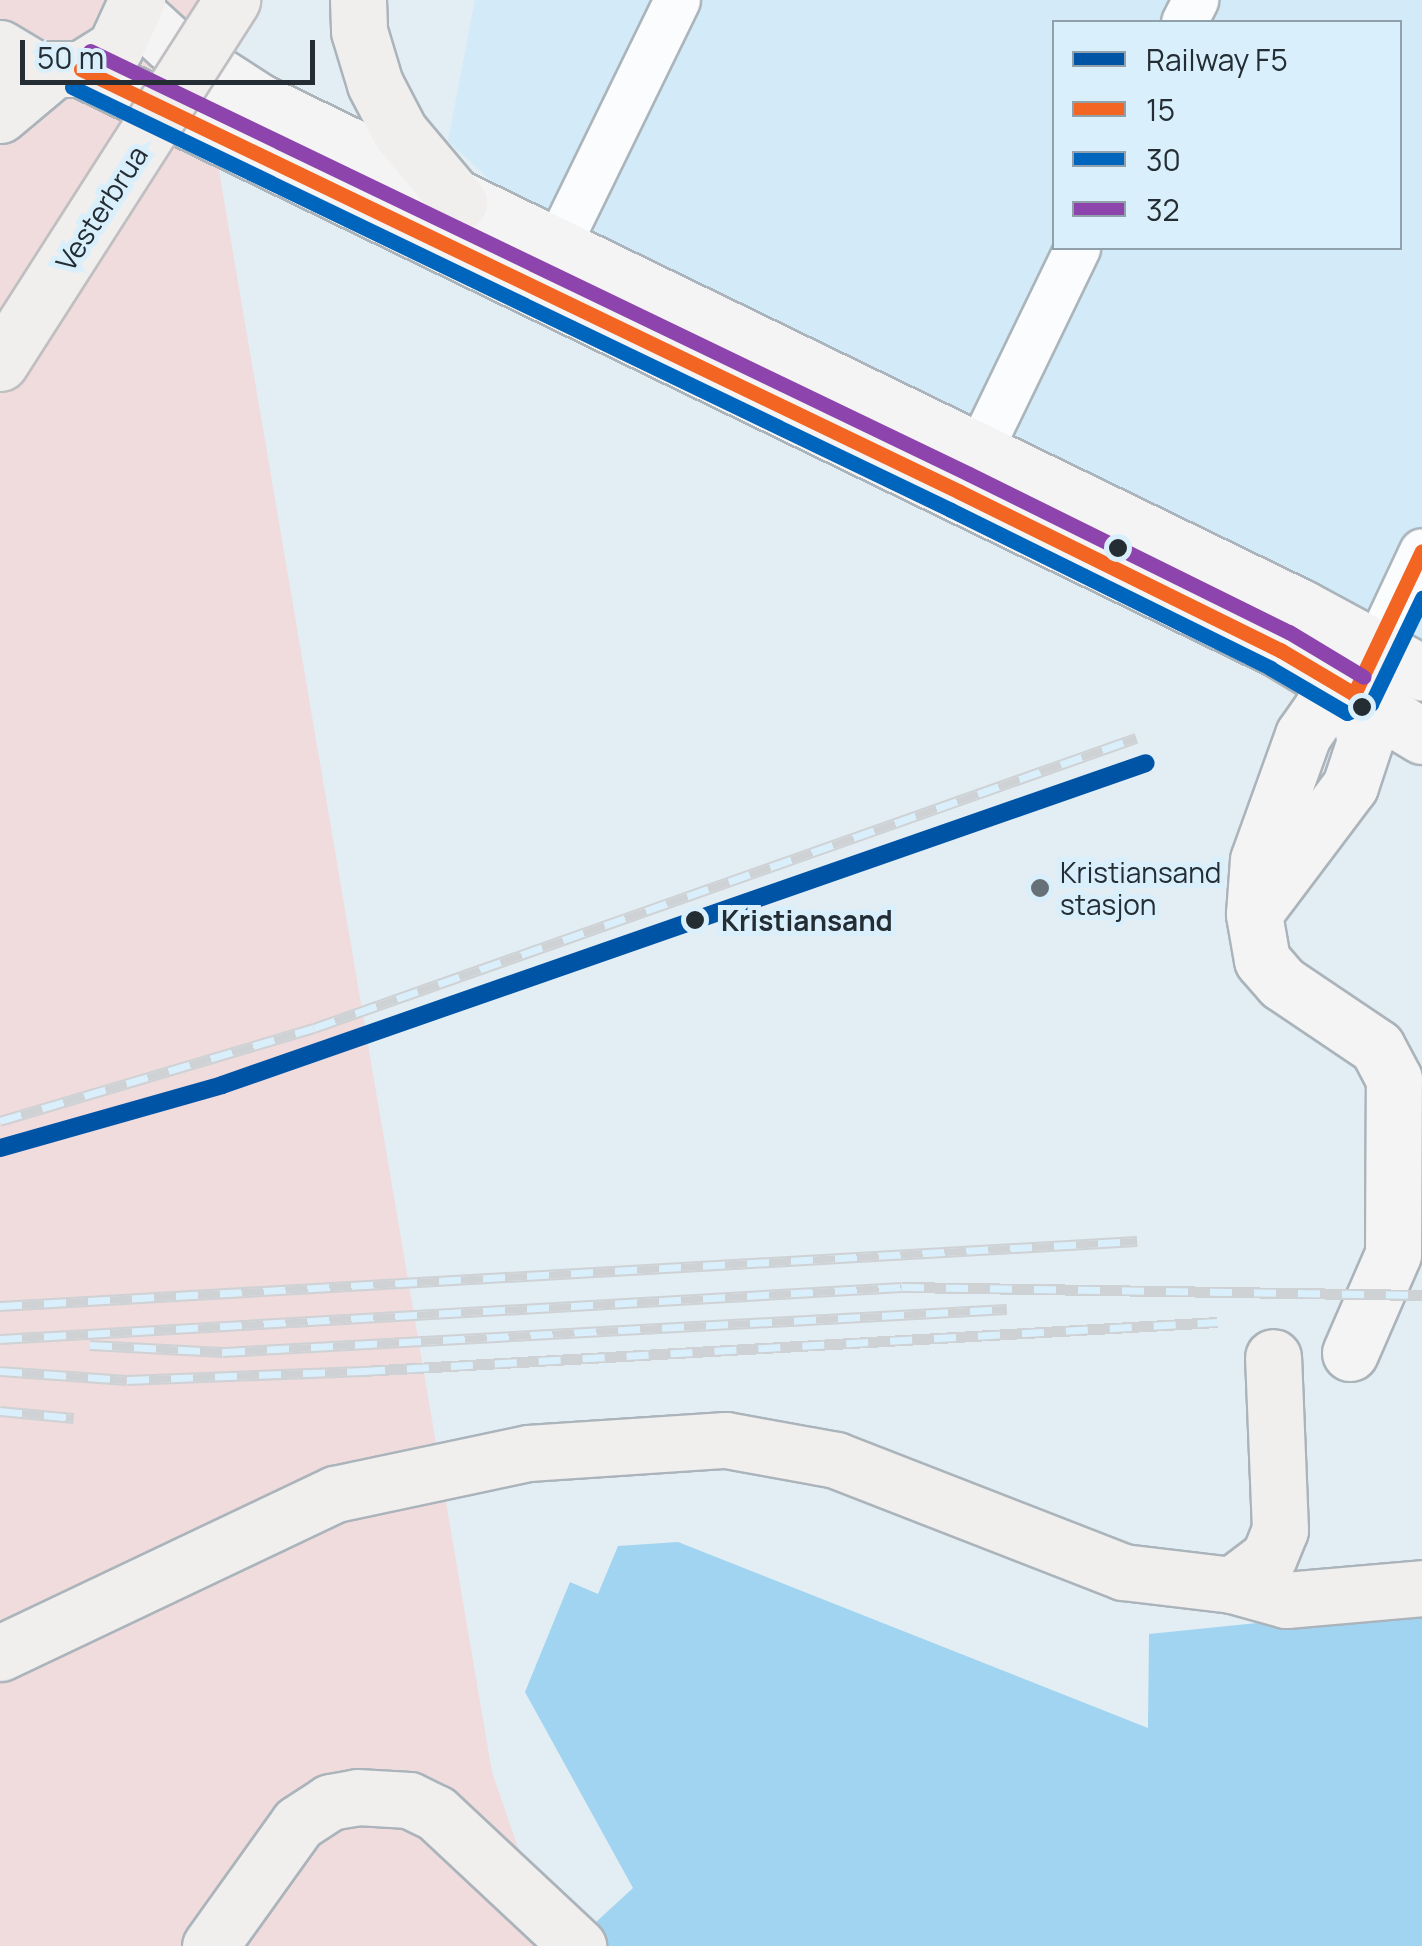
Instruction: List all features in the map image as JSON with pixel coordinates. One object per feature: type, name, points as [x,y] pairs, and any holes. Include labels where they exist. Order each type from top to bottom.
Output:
[{"type":"highway","name":"Vesterbrua","points":[[0,364],[232,0]]},
{"type":"highway","points":[[358,0],[359,30],[375,84],[400,132],[459,202]]},
{"type":"highway","points":[[0,115],[66,70],[115,48],[136,6]]},
{"type":"highway","points":[[0,48],[20,64],[66,70]]},
{"type":"highway","points":[[1232,1585],[1269,1557],[1280,1530],[1273,1358]]},
{"type":"highway","points":[[0,1652],[336,1494],[528,1453],[726,1440],[836,1460],[1123,1572],[1232,1585],[1286,1600],[1422,1588]]},
{"type":"highway","points":[[210,1946],[298,1823],[330,1802],[357,1797],[410,1800],[436,1813],[578,1946]]},
{"type":"main road","points":[[136,6],[170,44],[258,101],[978,452],[1384,672],[1422,736]]},
{"type":"main road","points":[[66,70],[978,500],[1280,650],[1384,672]]},
{"type":"main road","points":[[1350,1353],[1393,1254],[1394,1079],[1378,1046],[1282,983],[1262,960],[1254,914],[1350,786],[1384,672]]},
{"type":"street","points":[[556,248],[677,0]]},
{"type":"street","points":[[978,452],[1075,250]]},
{"type":"street","points":[[1384,672],[1422,551]]},
{"type":"shaded area","points":[[0,0],[216,0],[201,65],[492,1772],[552,1946],[0,1946]]},
{"type":"shaded area","points":[[475,0],[1422,0],[1422,654],[562,247],[448,141]]},
{"type":"water","points":[[678,1542],[1148,1728],[1149,1634],[1422,1606],[1422,1946],[570,1946],[633,1888],[525,1692],[570,1582],[598,1594],[618,1546]]},
{"type":"railway","points":[[0,1121],[314,1028],[1136,738]]},
{"type":"railway","points":[[0,1306],[1137,1241]]},
{"type":"railway","points":[[0,1339],[902,1287],[1422,1295]]},
{"type":"railway","points":[[90,1345],[223,1352],[1007,1309]]},
{"type":"railway","points":[[0,1371],[127,1380],[363,1371],[1218,1322]]},
{"type":"railway","points":[[0,1411],[74,1418]]},
{"type":"rail line","name":"F5","points":[[0,1148],[222,1085],[1146,763]]},
{"type":"transit line","name":"32","points":[[90,51],[969,474],[1289,632],[1364,677]]},
{"type":"transit line","name":"15","points":[[81,69],[960,492],[1280,650],[1354,694],[1422,551]]},
{"type":"transit line","name":"30","points":[[72,87],[951,510],[1270,668],[1347,713],[1371,704],[1422,598]]},
{"type":"place","name":"Kristiansand stasjon","points":[[1040,888]]},
{"type":"place","name":"Kristiansand","points":[[695,920]]}]
